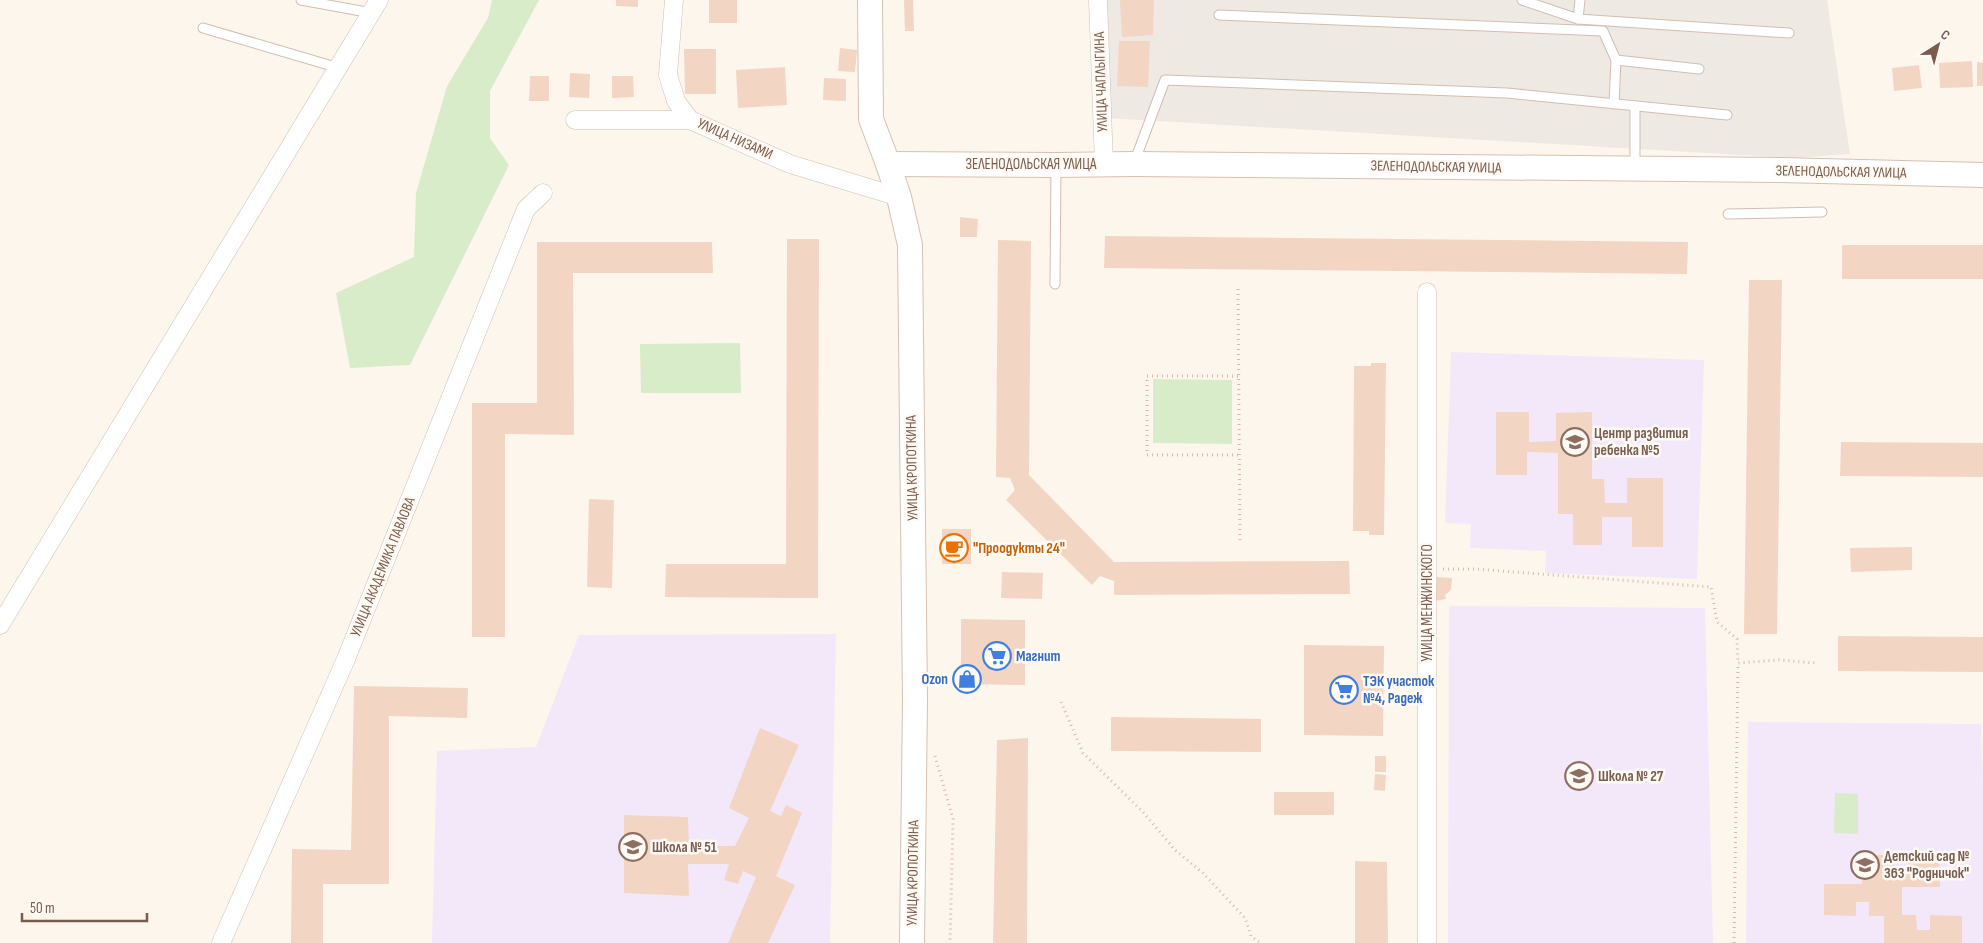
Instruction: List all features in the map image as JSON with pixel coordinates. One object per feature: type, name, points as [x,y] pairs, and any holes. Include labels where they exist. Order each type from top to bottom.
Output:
[{"type":"street","name":"УЛИЦА НИЗАМИ","points":[[674,0],[668,75],[676,101],[690,120],[790,164],[899,197]]},
{"type":"street","name":"УЛИЦА КРОПОТКИНА","points":[[870,0],[871,119],[899,197],[910,245],[915,702],[912,943]]},
{"type":"street","name":"УЛИЦА ЧАПЛЫГИНА","points":[[1098,0],[1104,164]]},
{"type":"street","points":[[0,625],[376,7]]},
{"type":"street","points":[[575,120],[690,120]]},
{"type":"street","name":"ЗЕЛЕНОДОЛЬСКАЯ УЛИЦА","points":[[888,164],[1134,164],[1781,170],[1983,176]]},
{"type":"street","name":"УЛИЦА АКАДЕМИКА ПАВЛОВА","points":[[221,943],[346,659],[526,209],[543,193]]},
{"type":"street","name":"УЛИЦА МЕНЖИНСКОГО","points":[[1427,292],[1427,943]]},
{"type":"lane","points":[[301,0],[376,7]]},
{"type":"lane","points":[[1522,0],[1578,19],[1789,33]]},
{"type":"lane","points":[[1578,19],[1580,0]]},
{"type":"lane","points":[[1219,15],[1603,31],[1616,60],[1614,104]]},
{"type":"lane","points":[[204,28],[339,68]]},
{"type":"lane","points":[[1616,60],[1699,69]]},
{"type":"lane","points":[[1134,164],[1165,80],[1507,93],[1727,115]]},
{"type":"lane","points":[[1635,106],[1636,170]]},
{"type":"lane","points":[[1055,284],[1054,211],[1056,165]]},
{"type":"lane","points":[[1728,214],[1822,212]]},
{"type":"path","points":[[1238,289],[1240,541]]},
{"type":"path","points":[[1238,376],[1147,376],[1147,416],[1148,455],[1239,455]]},
{"type":"path","points":[[1427,569],[1475,569],[1711,586],[1718,622],[1737,639],[1734,943]]},
{"type":"path","points":[[1738,662],[1779,660],[1816,663]]},
{"type":"path","points":[[1061,702],[1083,753],[1143,812],[1175,850],[1203,873],[1245,918],[1251,936],[1260,943]]},
{"type":"path","points":[[935,754],[953,819],[950,943]]},
{"type":"shaded area","points":[[1103,0],[1827,0],[1850,154],[1792,158],[1107,118]]},
{"type":"shaded area","name":"Центр развития ребенка №5","points":[[1451,352],[1704,360],[1697,579],[1545,573],[1546,551],[1470,548],[1471,524],[1445,523]]},
{"type":"shaded area","name":"Школа № 27","points":[[1449,606],[1705,608],[1713,943],[1448,943]]},
{"type":"shaded area","name":"Школа № 51","points":[[836,634],[830,943],[432,943],[437,751],[536,747],[579,635]]},
{"type":"shaded area","name":"Детский сад № 363 \"Родничок\"","points":[[1748,722],[1981,724],[1983,943],[1746,943]]},
{"type":"green space","points":[[492,0],[539,0],[490,91],[490,138],[509,165],[410,365],[350,368],[336,293],[414,257],[416,193],[447,86],[488,18]]},
{"type":"green space","points":[[740,343],[741,393],[641,393],[640,344]]},
{"type":"green space","points":[[1153,379],[1232,380],[1232,444],[1153,443]]},
{"type":"green space","points":[[1835,793],[1858,794],[1858,834],[1834,833]]},
{"type":"building","points":[[616,0],[638,0],[638,7],[616,6]]},
{"type":"building","points":[[709,0],[737,0],[737,23],[709,23]]},
{"type":"building","points":[[904,0],[913,0],[914,31],[905,31]]},
{"type":"building","points":[[1120,0],[1154,0],[1153,35],[1122,37]]},
{"type":"building","points":[[1119,41],[1150,41],[1148,87],[1117,86]]},
{"type":"building","points":[[840,48],[857,50],[855,72],[838,71]]},
{"type":"building","points":[[684,49],[716,49],[716,94],[685,94]]},
{"type":"building","points":[[1972,61],[1973,87],[1940,88],[1939,63]]},
{"type":"building","points":[[1977,62],[1983,63],[1983,86],[1977,86]]},
{"type":"building","points":[[1919,65],[1922,88],[1894,91],[1892,68]]},
{"type":"building","points":[[785,67],[787,105],[738,108],[736,70]]},
{"type":"building","points":[[570,73],[590,74],[589,98],[569,97]]},
{"type":"building","points":[[530,76],[549,76],[549,101],[529,101]]},
{"type":"building","points":[[612,76],[633,76],[634,97],[612,98]]},
{"type":"building","points":[[824,78],[846,79],[846,101],[823,100]]},
{"type":"building","points":[[960,217],[978,219],[977,237],[960,237]]},
{"type":"building","points":[[1105,236],[1688,242],[1687,274],[1104,268]]},
{"type":"building","points":[[787,239],[819,239],[818,598],[665,597],[666,564],[786,564]]},
{"type":"building","points":[[998,240],[1031,241],[1029,475],[1114,562],[1349,561],[1350,594],[1114,595],[1114,581],[1100,576],[1092,585],[1006,500],[1015,490],[1010,478],[996,477]]},
{"type":"building","points":[[537,242],[712,242],[713,273],[573,273],[574,435],[505,434],[505,637],[472,637],[472,403],[537,403]]},
{"type":"building","points":[[1842,245],[1983,245],[1983,279],[1842,279]]},
{"type":"building","points":[[1749,280],[1782,280],[1777,634],[1744,634]]},
{"type":"building","points":[[1371,363],[1386,363],[1384,535],[1369,535],[1369,531],[1353,531],[1354,366],[1371,366]]},
{"type":"building","points":[[1496,412],[1529,412],[1529,442],[1556,441],[1556,413],[1592,412],[1592,479],[1604,479],[1605,503],[1627,503],[1627,478],[1663,478],[1663,547],[1632,547],[1632,517],[1602,517],[1602,545],[1573,545],[1573,514],[1558,514],[1558,453],[1527,452],[1527,475],[1496,475]]},
{"type":"building","points":[[1841,442],[1983,443],[1983,477],[1840,476]]},
{"type":"building","points":[[589,499],[614,500],[612,588],[587,587]]},
{"type":"building","points":[[942,529],[971,529],[971,564],[942,564]]},
{"type":"building","points":[[1912,547],[1912,570],[1851,572],[1850,548]]},
{"type":"building","points":[[1002,572],[1043,573],[1042,599],[1001,598]]},
{"type":"building","points":[[1437,577],[1452,578],[1451,590],[1445,595],[1446,599],[1435,601]]},
{"type":"building","points":[[961,619],[1025,620],[1025,685],[961,684]]},
{"type":"building","points":[[1838,636],[1983,637],[1983,672],[1838,671]]},
{"type":"building","name":"ТЭК участок №4, Радеж","points":[[1304,645],[1384,646],[1383,736],[1304,735]]},
{"type":"building","points":[[354,686],[468,688],[467,718],[389,716],[389,884],[323,884],[323,943],[291,943],[292,849],[351,850]]},
{"type":"building","points":[[1111,717],[1261,719],[1261,752],[1111,751]]},
{"type":"building","points":[[760,728],[799,745],[770,811],[781,816],[786,805],[802,813],[776,876],[795,885],[768,943],[728,943],[756,877],[743,871],[738,884],[724,880],[729,864],[688,864],[689,896],[624,893],[624,815],[688,817],[689,846],[735,846],[749,818],[729,808]]},
{"type":"building","points":[[1028,738],[1027,943],[993,943],[997,740]]},
{"type":"building","points":[[1375,756],[1386,756],[1386,772],[1375,772]]},
{"type":"building","points":[[1375,774],[1386,775],[1385,791],[1374,790]]},
{"type":"building","points":[[1274,792],[1334,792],[1334,815],[1274,815]]},
{"type":"building","points":[[1862,855],[1894,855],[1894,869],[1907,869],[1907,855],[1939,855],[1940,887],[1902,887],[1902,915],[1916,915],[1917,930],[1930,930],[1930,915],[1962,916],[1962,943],[1884,943],[1884,916],[1869,916],[1869,902],[1856,902],[1856,916],[1824,915],[1824,884],[1862,884]]},
{"type":"building","points":[[1355,861],[1387,862],[1388,943],[1355,943]]},
{"type":"place","name":"Центр развития ребенка №5","points":[[1575,442]]},
{"type":"place","name":"\"Проодукты 24\"","points":[[954,548]]},
{"type":"place","name":"Магнит","points":[[997,656]]},
{"type":"place","name":"Ozon","points":[[967,679]]},
{"type":"place","name":"ТЭК участок №4, Радеж","points":[[1344,690]]},
{"type":"place","name":"Школа № 27","points":[[1579,776]]},
{"type":"place","name":"Школа № 51","points":[[633,847]]},
{"type":"place","name":"Детский сад № 363 \"Родничок\"","points":[[1865,865]]}]
